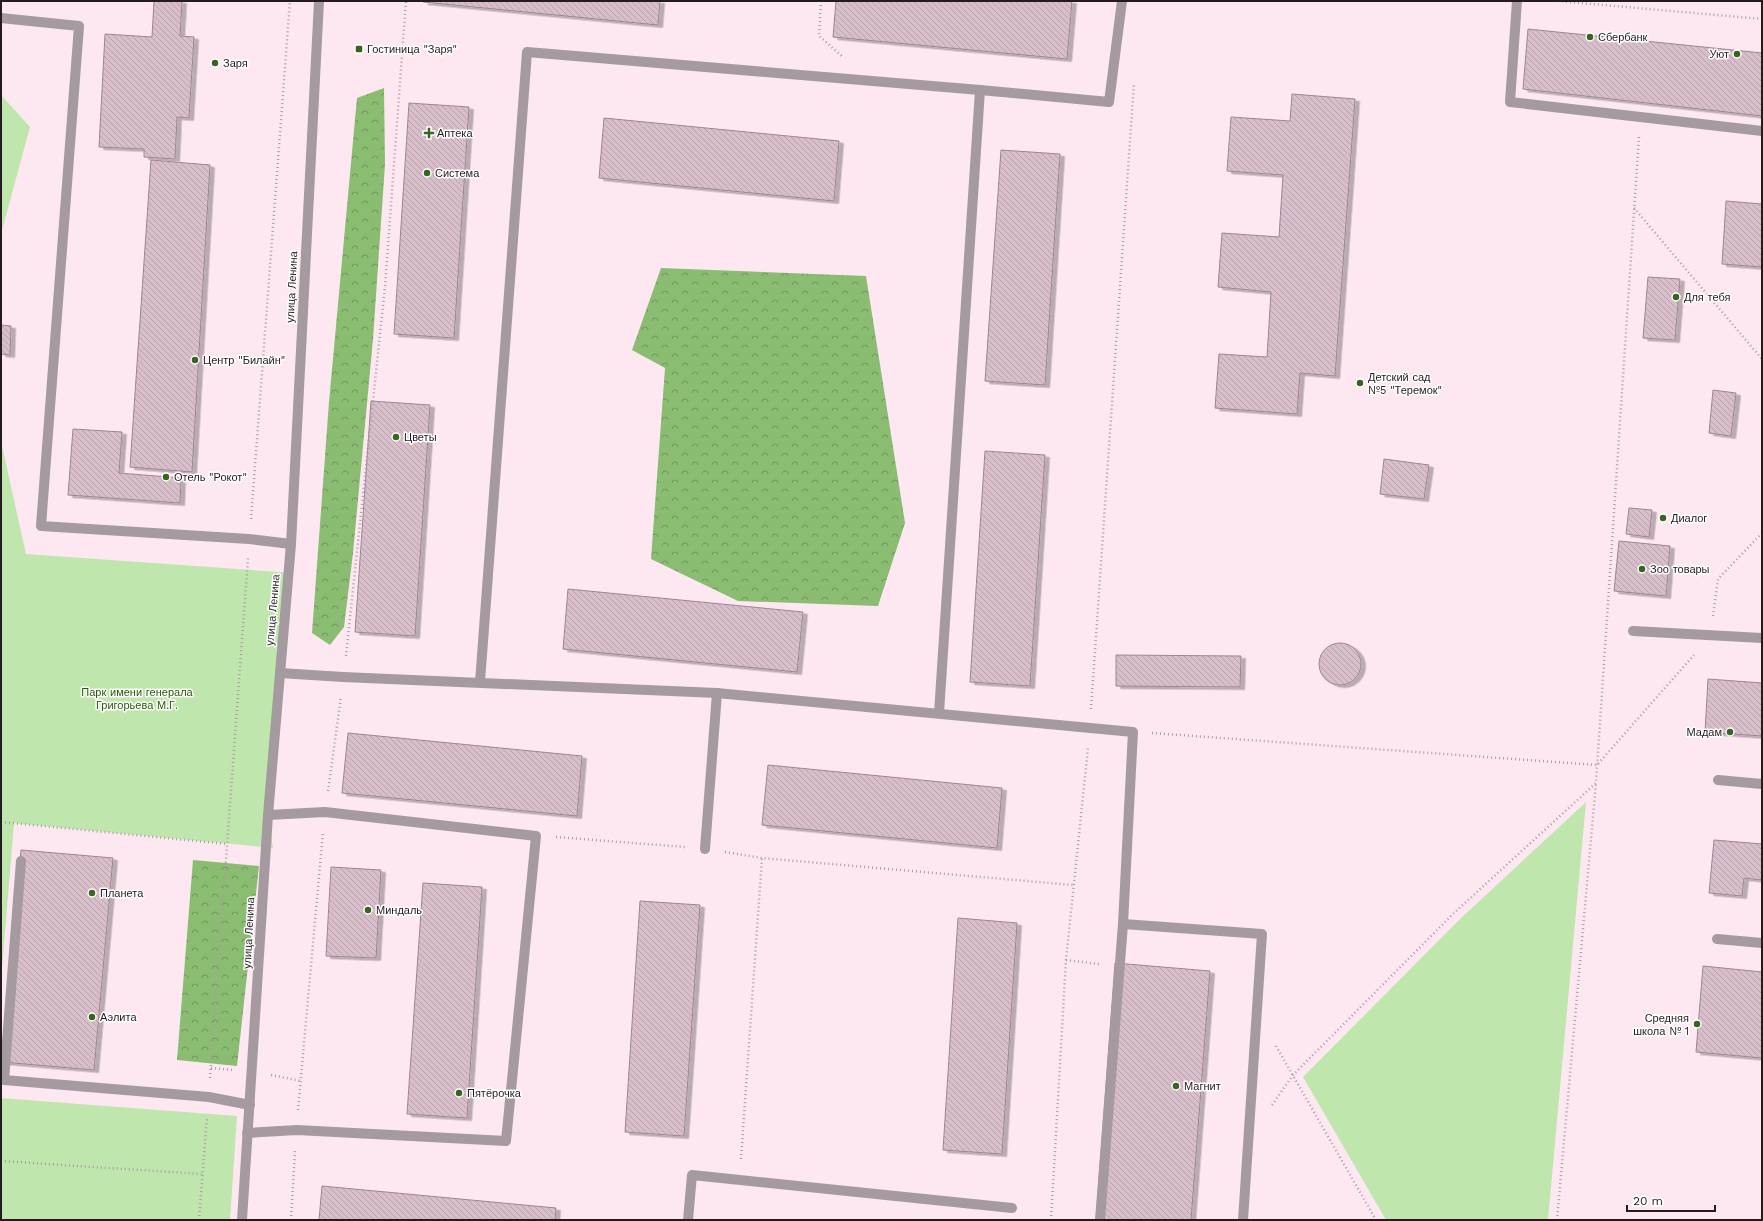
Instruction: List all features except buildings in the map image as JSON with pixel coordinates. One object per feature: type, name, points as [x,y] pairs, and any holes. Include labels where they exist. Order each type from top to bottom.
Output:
[{"type":"street","name":"улица Ленина","points":[[242,1220],[268,815],[291,544],[319,1]]},
{"type":"street","points":[[480,682],[527,52],[1109,102],[1122,1]]},
{"type":"street","points":[[1517,1],[1510,102],[1762,131]]},
{"type":"street","points":[[1,18],[79,26],[41,526],[249,539],[291,544]]},
{"type":"street","points":[[939,713],[980,90]]},
{"type":"street","points":[[1633,631],[1762,638]]},
{"type":"street","points":[[280,673],[717,693],[1132,732],[1123,924],[1100,1220]]},
{"type":"street","points":[[705,849],[717,693]]},
{"type":"street","points":[[1718,780],[1762,784]]},
{"type":"street","points":[[247,1133],[297,1130],[506,1141],[536,836],[325,812],[268,815]]},
{"type":"street","points":[[21,861],[4,1080],[209,1097],[250,1105]]},
{"type":"street","points":[[1123,924],[1262,934],[1243,1220]]},
{"type":"street","points":[[1717,939],[1762,943]]},
{"type":"street","points":[[688,1220],[692,1175],[1012,1208]]},
{"type":"path","points":[[199,1220],[290,1]]},
{"type":"path","points":[[291,1220],[297,1130],[325,812],[343,677],[385,287],[406,1]]},
{"type":"path","points":[[820,1],[819,36],[870,81]]},
{"type":"path","points":[[1558,1],[1762,20]]},
{"type":"path","points":[[1051,1220],[1066,960],[1090,728],[1134,80]]},
{"type":"path","points":[[1557,1220],[1596,783],[1640,116]]},
{"type":"path","points":[[1634,207],[1762,358]]},
{"type":"path","points":[[1597,765],[1710,635],[1718,579],[1762,533]]},
{"type":"path","points":[[1132,732],[1597,765]]},
{"type":"path","points":[[1268,1111],[1293,1075],[1454,913],[1596,783]]},
{"type":"path","points":[[1,822],[228,844]]},
{"type":"path","points":[[536,836],[705,849],[762,858],[1073,884]]},
{"type":"path","points":[[739,1180],[762,858]]},
{"type":"path","points":[[1257,1013],[1376,1220]]},
{"type":"path","points":[[1,1161],[202,1174]]},
{"type":"green space","points":[[384,88],[385,164],[373,339],[353,553],[344,627],[330,645],[312,633],[329,402],[357,98]]},
{"type":"green space","points":[[1,95],[30,127],[1,234]]},
{"type":"green space","points":[[661,268],[866,276],[905,523],[878,606],[738,601],[651,559],[665,368],[632,350]]},
{"type":"green space","name":"Парк имени генерала Григорьева М.Г.","points":[[1,441],[26,554],[293,573],[268,815],[273,848],[14,823],[1,981]]},
{"type":"green space","points":[[1586,802],[1548,1220],[1386,1220],[1303,1077],[1460,919]]},
{"type":"green space","points":[[193,860],[259,866],[237,1066],[177,1060]]},
{"type":"green space","points":[[1,1098],[237,1116],[230,1220],[1,1220]]},
{"type":"place","name":"Сбербанк","points":[[1590,37]]},
{"type":"place","name":"Гостиница \"Заря\"","points":[[359,49]]},
{"type":"place","name":"Уют","points":[[1737,54]]},
{"type":"place","name":"Заря","points":[[215,63]]},
{"type":"place","name":"Аптека","points":[[429,133]]},
{"type":"place","name":"Система","points":[[427,173]]},
{"type":"place","name":"Для тебя","points":[[1676,297]]},
{"type":"place","name":"Центр \"Билайн\"","points":[[195,360]]},
{"type":"place","name":"Детский сад №5 \"Теремок\"","points":[[1360,383]]},
{"type":"place","name":"Цветы","points":[[396,437]]},
{"type":"place","name":"Отель \"Рокот\"","points":[[166,477]]},
{"type":"place","name":"Диалог","points":[[1663,518]]},
{"type":"place","name":"Зоо товары","points":[[1642,569]]},
{"type":"place","name":"Мадам","points":[[1730,732]]},
{"type":"place","name":"Планета","points":[[92,893]]},
{"type":"place","name":"Миндаль","points":[[368,910]]},
{"type":"place","name":"Аэлита","points":[[92,1017]]},
{"type":"place","name":"Средняя школа № 1","points":[[1697,1024]]},
{"type":"place","name":"Магнит","points":[[1176,1086]]},
{"type":"place","name":"Пятёрочка","points":[[459,1093]]}]
